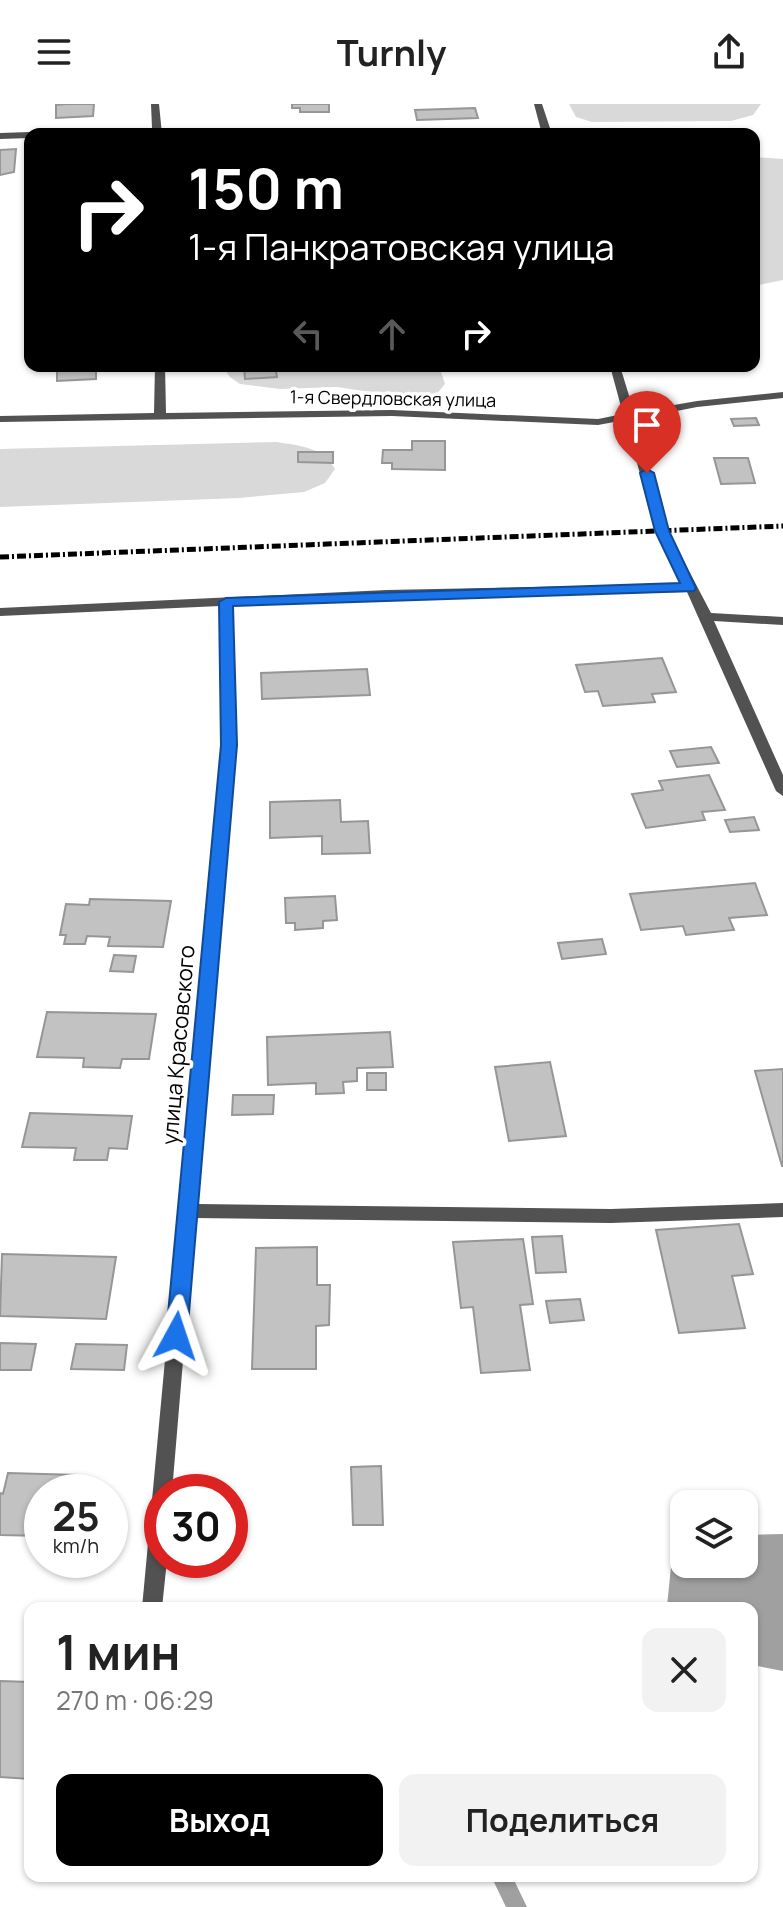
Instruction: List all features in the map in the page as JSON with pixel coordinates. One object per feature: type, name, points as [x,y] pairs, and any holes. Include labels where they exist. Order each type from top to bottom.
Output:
[{"type":"street","points":[[155,104],[157,128]]},
{"type":"street","points":[[538,104],[545,128]]},
{"type":"street","points":[[0,136],[24,135]]},
{"type":"street","points":[[160,372],[160,415]]},
{"type":"street","points":[[617,372],[632,416],[662,531],[706,617],[783,791]]},
{"type":"street","name":"1-я Свердловская улица","points":[[0,419],[392,413],[583,422],[697,404],[783,395]]},
{"type":"street","points":[[0,612],[607,587],[689,588]]},
{"type":"street","name":"улица Красовского","points":[[164,1474],[229,745],[226,602]]},
{"type":"street","points":[[706,617],[783,621]]},
{"type":"street","points":[[187,1211],[611,1216],[783,1210]]},
{"type":"street","name":"улица Красовского","points":[[153,1602],[155,1578]]},
{"type":"shaded area","points":[[569,104],[761,104],[753,115],[731,121],[592,122],[576,117]]},
{"type":"shaded area","points":[[760,157],[783,159],[783,280],[760,285]]},
{"type":"shaded area","points":[[226,372],[441,372],[445,384],[435,396],[417,399],[337,387],[280,389],[240,384]]},
{"type":"shaded area","points":[[277,442],[317,452],[335,469],[325,483],[304,492],[239,498],[0,507],[0,449]]},
{"type":"shaded area","points":[[783,1534],[783,1671],[758,1666],[758,1602],[667,1602],[670,1576],[758,1578],[758,1535]]},
{"type":"building","points":[[94,104],[93,116],[56,118],[56,105]]},
{"type":"building","points":[[292,104],[329,104],[329,112],[300,112],[300,108],[292,108]]},
{"type":"building","points":[[475,108],[478,118],[417,120],[415,110]]},
{"type":"building","points":[[16,149],[14,172],[0,175],[0,150]]},
{"type":"building","points":[[57,372],[96,372],[96,379],[57,381]]},
{"type":"building","points":[[244,372],[276,372],[277,377],[245,379]]},
{"type":"building","points":[[756,418],[759,425],[734,426],[731,419]]},
{"type":"building","points":[[412,441],[445,441],[445,470],[392,469],[392,463],[382,463],[383,450],[412,450]]},
{"type":"building","points":[[298,452],[333,452],[333,463],[298,462]]},
{"type":"building","points":[[714,458],[748,458],[755,483],[721,484]]},
{"type":"building","points":[[662,658],[676,692],[652,694],[655,702],[603,706],[598,691],[585,692],[576,665]]},
{"type":"building","points":[[367,669],[370,695],[262,699],[261,673]]},
{"type":"building","points":[[711,747],[719,763],[677,767],[670,751]]},
{"type":"building","points":[[709,775],[725,810],[702,812],[705,820],[646,828],[632,794],[663,790],[659,781]]},
{"type":"building","points":[[340,800],[341,822],[368,821],[370,853],[322,854],[322,836],[270,838],[270,802]]},
{"type":"building","points":[[754,817],[759,830],[730,832],[725,820]]},
{"type":"building","points":[[755,883],[767,915],[729,918],[734,930],[686,935],[683,926],[641,930],[630,894]]},
{"type":"building","points":[[335,896],[337,920],[323,921],[323,928],[295,930],[295,923],[286,923],[285,898]]},
{"type":"building","points":[[90,899],[171,901],[163,947],[108,946],[110,937],[87,936],[85,944],[64,944],[66,935],[60,935],[66,904],[89,905]]},
{"type":"building","points":[[602,939],[606,954],[562,959],[558,943]]},
{"type":"building","points":[[114,955],[136,956],[133,972],[110,971]]},
{"type":"building","points":[[47,1012],[156,1014],[149,1059],[122,1059],[120,1068],[83,1067],[84,1058],[37,1057]]},
{"type":"building","points":[[390,1032],[393,1067],[357,1068],[357,1081],[343,1082],[344,1093],[316,1094],[316,1083],[268,1085],[267,1037]]},
{"type":"building","points":[[550,1062],[566,1136],[509,1141],[495,1067]]},
{"type":"building","points":[[783,1069],[783,1166],[782,1166],[755,1071]]},
{"type":"building","points":[[367,1073],[386,1073],[386,1090],[367,1090]]},
{"type":"building","points":[[233,1095],[274,1095],[273,1114],[232,1115]]},
{"type":"building","points":[[30,1113],[132,1116],[127,1149],[109,1148],[107,1160],[74,1160],[76,1148],[22,1147]]},
{"type":"building","points":[[739,1224],[753,1274],[732,1276],[745,1328],[679,1333],[656,1230]]},
{"type":"building","points":[[562,1236],[566,1272],[536,1273],[532,1237]]},
{"type":"building","points":[[523,1239],[533,1304],[520,1305],[530,1370],[481,1373],[473,1307],[461,1308],[453,1242]]},
{"type":"building","points":[[317,1247],[317,1285],[330,1285],[329,1325],[316,1326],[316,1369],[252,1369],[256,1248]]},
{"type":"building","points":[[2,1254],[116,1257],[106,1319],[0,1316]]},
{"type":"building","points":[[580,1299],[584,1320],[550,1323],[546,1301]]},
{"type":"building","points":[[0,1343],[36,1344],[31,1370],[0,1370]]},
{"type":"building","points":[[76,1344],[127,1345],[124,1370],[71,1369]]},
{"type":"building","points":[[381,1466],[383,1525],[353,1525],[351,1467]]},
{"type":"building","points":[[8,1473],[43,1474],[24,1474],[24,1536],[0,1535],[0,1493],[3,1494]]},
{"type":"building","points":[[0,1681],[24,1682],[24,1779],[0,1777]]},
{"type":"waterway","points":[[504,1882],[517,1907]]},
{"type":"railway","points":[[0,557],[783,526]]},
{"type":"route","points":[[176,1336],[229,745],[226,602],[387,594],[689,588],[662,531],[647,473]]}]
